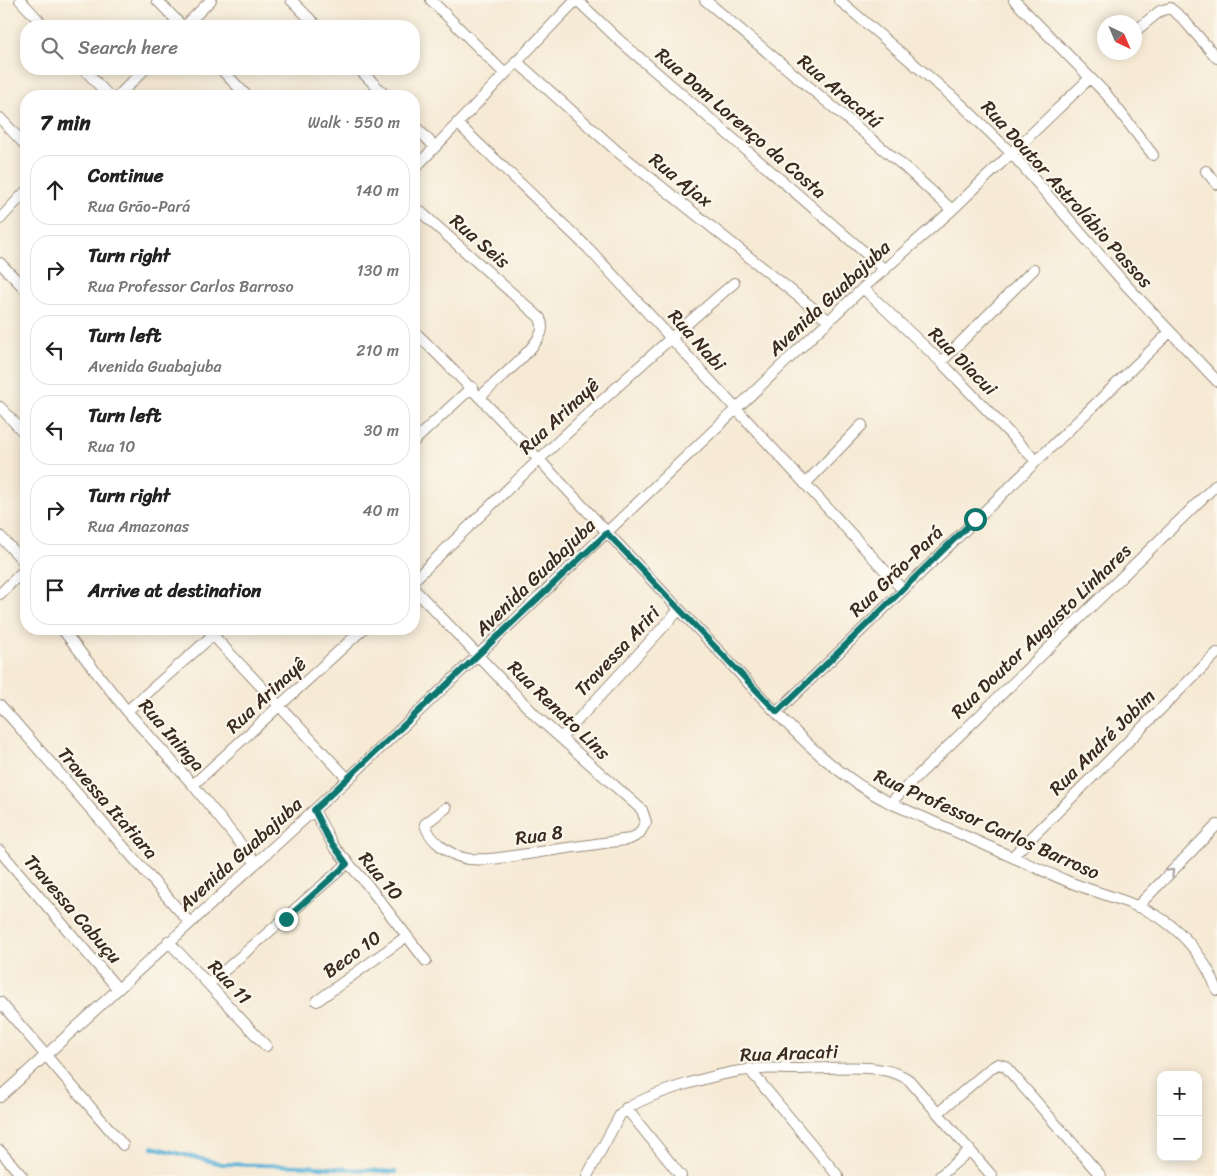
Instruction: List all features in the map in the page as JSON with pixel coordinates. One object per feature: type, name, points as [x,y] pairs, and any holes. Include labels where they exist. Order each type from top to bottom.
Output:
[{"type":"street","points":[[20,0],[38,20]]},
{"type":"street","points":[[156,0],[178,20]]},
{"type":"street","points":[[190,20],[211,0]]},
{"type":"street","points":[[291,0],[311,20]]},
{"type":"street","points":[[431,0],[504,73]]},
{"type":"street","points":[[420,162],[504,73],[577,0]]},
{"type":"street","name":"Rua Dom Lorenço da Costa","points":[[577,0],[618,40],[885,270]]},
{"type":"street","name":"Rua Aracatú","points":[[705,0],[906,168],[952,210]]},
{"type":"street","name":"Rua Doutor Astrolábio Passos","points":[[839,0],[962,105],[1012,154],[1112,270],[1217,381]]},
{"type":"street","points":[[1014,0],[1132,124],[1153,155]]},
{"type":"street","points":[[1142,26],[1160,11],[1170,8],[1182,18],[1217,58]]},
{"type":"street","name":"Rua Ajax","points":[[516,62],[618,152],[829,321]]},
{"type":"street","points":[[90,75],[103,90]]},
{"type":"street","points":[[124,90],[138,75]]},
{"type":"street","points":[[227,75],[240,90]]},
{"type":"street","points":[[365,75],[380,90]]},
{"type":"street","name":"Avenida Guabajuba","points":[[0,1097],[348,779],[863,288],[952,210],[1090,78]]},
{"type":"street","points":[[0,118],[20,140]]},
{"type":"street","name":"Rua Nabi","points":[[457,123],[590,249],[902,589]]},
{"type":"street","points":[[420,131],[434,146]]},
{"type":"street","points":[[1206,171],[1217,184]]},
{"type":"street","points":[[0,219],[20,197]]},
{"type":"street","name":"Rua Seis","points":[[420,211],[540,318],[542,327],[532,346],[480,396]]},
{"type":"street","points":[[0,263],[20,284]]},
{"type":"street","points":[[941,362],[1034,269]]},
{"type":"street","name":"Rua Arinayê","points":[[420,574],[537,459],[671,337],[734,283]]},
{"type":"street","name":"Rua Diacui","points":[[863,288],[941,362],[1036,462]]},
{"type":"street","name":"Rua Grão-Pará","points":[[777,712],[902,589],[1170,332]]},
{"type":"street","name":"Rua Professor Carlos Barroso","points":[[420,337],[472,387],[537,459],[777,712],[837,770],[864,790],[890,803],[1068,881],[1137,907],[1162,919],[1188,942],[1202,959],[1217,988]]},
{"type":"street","points":[[420,435],[472,387]]},
{"type":"street","points":[[0,407],[20,429]]},
{"type":"street","points":[[805,484],[862,425]]},
{"type":"street","name":"Rua Doutor Augusto Linhares","points":[[890,803],[1217,484]]},
{"type":"street","points":[[0,536],[20,559]]},
{"type":"street","points":[[0,594],[19,576]]},
{"type":"street","name":"Rua Renato Lins","points":[[420,595],[537,717],[619,790]]},
{"type":"street","name":"Travessa Ariri","points":[[561,738],[679,610]]},
{"type":"street","name":"Rua Ininga","points":[[67,635],[126,710],[193,785],[256,863]]},
{"type":"street","points":[[126,710],[210,635]]},
{"type":"street","points":[[217,635],[279,707],[348,779]]},
{"type":"street","name":"Rua Arinayê","points":[[193,785],[357,635]]},
{"type":"street","name":"Rua André Jobim","points":[[1014,856],[1217,653]]},
{"type":"street","name":"Travessa Itatiara","points":[[0,705],[190,923]]},
{"type":"street","name":"Rua 8","points":[[446,808],[425,824],[429,834],[435,841],[454,855],[467,859],[495,859],[630,839],[639,834],[646,827],[645,815],[632,799],[619,790]]},
{"type":"street","name":"Rua 10","points":[[314,810],[328,838],[347,864],[366,883],[426,961]]},
{"type":"street","points":[[1137,907],[1217,825]]},
{"type":"street","name":"Travessa Cabuçu","points":[[0,851],[118,989]]},
{"type":"street","points":[[210,984],[347,864]]},
{"type":"street","name":"Beco 10","points":[[317,1001],[407,936]]},
{"type":"street","name":"Rua 11","points":[[168,942],[210,984],[266,1046]]},
{"type":"street","points":[[0,1002],[123,1144]]},
{"type":"street","points":[[938,1113],[991,1068],[998,1064],[1005,1066],[1101,1176]]},
{"type":"street","name":"Rua Aracati","points":[[626,1108],[662,1093],[749,1069],[872,1068],[896,1073],[909,1080],[992,1176]]},
{"type":"street","points":[[749,1069],[838,1176]]},
{"type":"street","points":[[587,1176],[612,1126],[626,1108],[681,1176]]},
{"type":"street","points":[[940,1176],[970,1150]]},
{"type":"street","points":[[0,1151],[22,1176]]},
{"type":"waterway","points":[[152,1147],[222,1164],[304,1166],[395,1172]]},
{"type":"route","points":[[286,919],[347,864],[328,838],[314,810],[607,533],[777,712],[975,519]]}]
